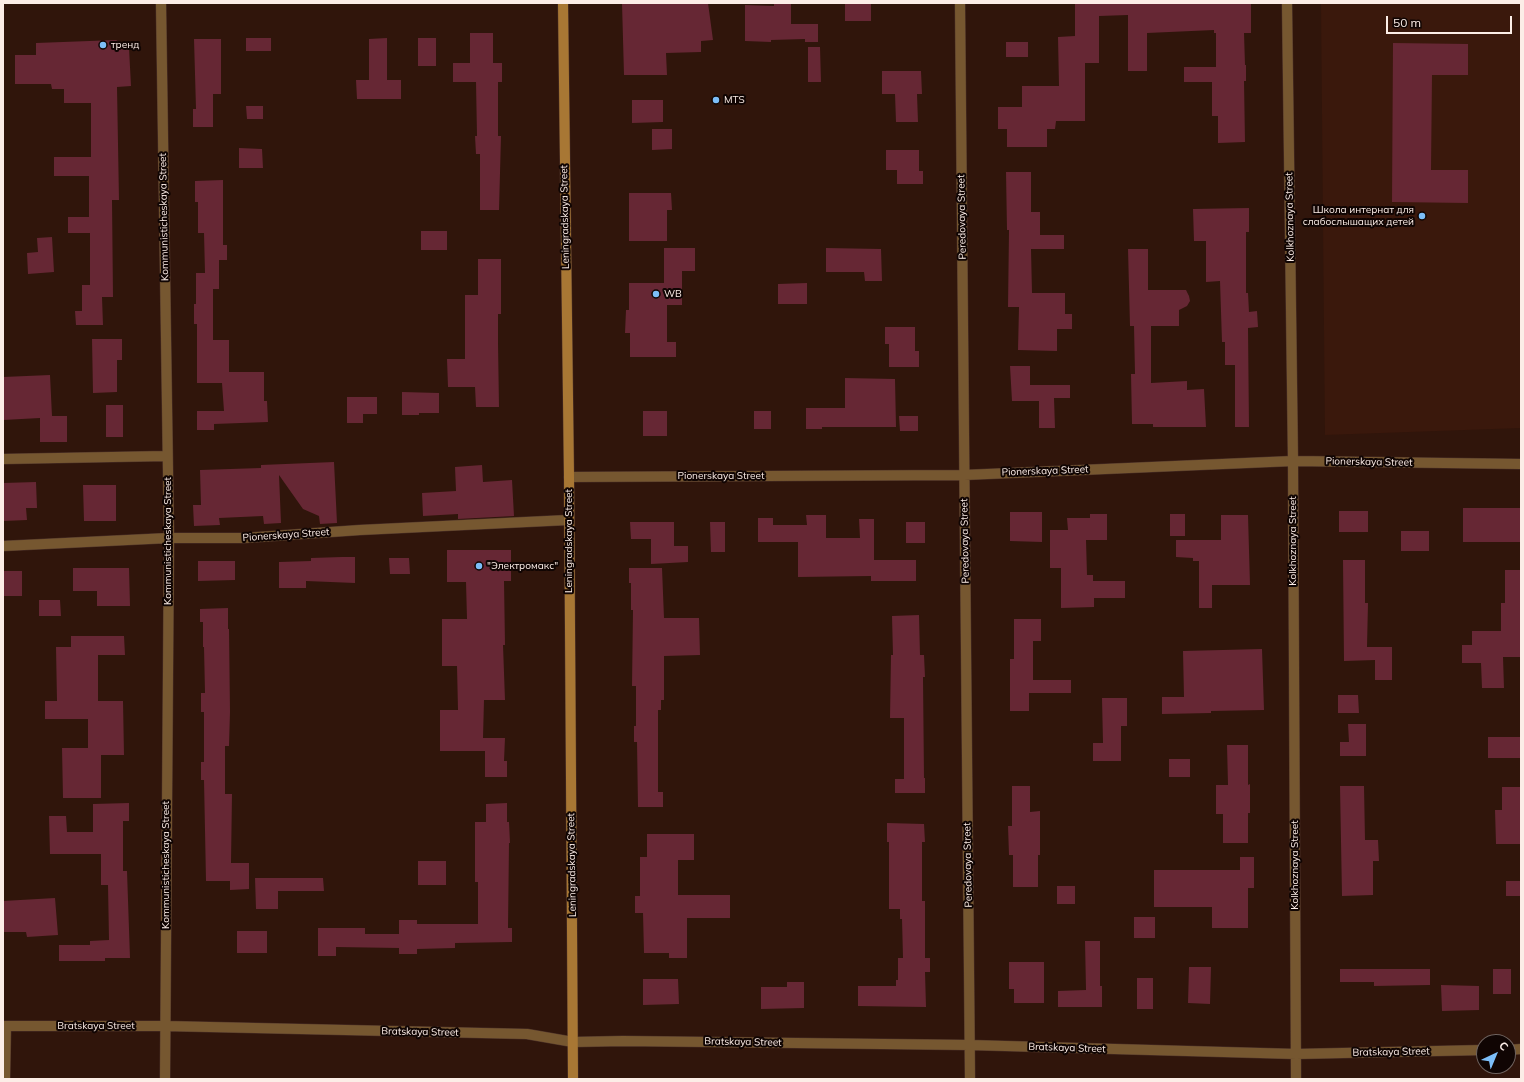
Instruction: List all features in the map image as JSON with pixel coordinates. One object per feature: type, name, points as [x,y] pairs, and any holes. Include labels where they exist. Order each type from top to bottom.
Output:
[{"type":"street","name":"Kommunisticheskaya Street","points":[[161,3],[169,538],[164,1026],[165,1079]]},
{"type":"street","name":"Leningradskaya Street","points":[[563,3],[569,477],[568,520],[573,1079]]},
{"type":"street","name":"Peredovaya Street","points":[[960,3],[970,1079]]},
{"type":"street","name":"Kolkhoznaya Street","points":[[1288,3],[1296,1079]]},
{"type":"street","points":[[3,459],[168,456]]},
{"type":"street","name":"Pionerskaya Street","points":[[569,477],[964,475],[1292,460],[1521,464]]},
{"type":"street","name":"Pionerskaya Street","points":[[3,546],[169,538],[244,538],[360,530],[568,520]]},
{"type":"street","points":[[4,1026],[5,1079]]},
{"type":"street","name":"Bratskaya Street","points":[[4,1026],[164,1026],[527,1034],[573,1042],[631,1041],[969,1045],[1296,1054],[1476,1050]]},
{"type":"shaded area","name":"Школа интернат для слабослышащих детей","points":[[1321,3],[1521,3],[1521,428],[1325,435]]},
{"type":"building","points":[[622,3],[708,3],[713,40],[701,41],[701,52],[666,53],[667,75],[624,75]]},
{"type":"building","points":[[774,3],[791,3],[791,24],[818,24],[818,42],[805,42],[805,39],[771,40],[771,42],[745,41],[745,5],[774,6]]},
{"type":"building","points":[[845,3],[871,3],[871,21],[845,21]]},
{"type":"building","points":[[1075,3],[1251,3],[1251,33],[1244,33],[1246,65],[1246,81],[1244,81],[1245,142],[1218,143],[1218,116],[1212,116],[1212,82],[1184,82],[1184,67],[1216,67],[1216,33],[1214,33],[1214,30],[1147,33],[1147,71],[1128,71],[1128,15],[1099,16],[1099,63],[1085,63],[1085,121],[1056,121],[1055,129],[1047,129],[1047,147],[1007,147],[1007,129],[998,129],[998,107],[1022,107],[1022,86],[1059,86],[1058,37],[1075,36]]},
{"type":"building","points":[[470,33],[493,33],[493,63],[502,63],[502,82],[498,82],[498,136],[501,136],[499,210],[480,210],[480,154],[476,154],[475,136],[477,136],[476,82],[453,82],[453,63],[470,63]]},
{"type":"building","points":[[246,38],[271,38],[271,51],[246,51]]},
{"type":"building","points":[[387,38],[387,80],[401,80],[401,99],[357,99],[356,80],[369,80],[369,39]]},
{"type":"building","points":[[418,38],[436,38],[436,66],[418,66]]},
{"type":"building","points":[[194,39],[221,39],[221,94],[213,94],[213,127],[193,127],[193,109],[196,109]]},
{"type":"building","points":[[116,40],[129,48],[131,86],[117,87],[119,200],[112,200],[113,297],[102,297],[103,325],[76,325],[75,311],[82,311],[82,285],[90,285],[90,233],[68,233],[68,217],[89,217],[89,176],[54,176],[54,157],[91,157],[91,103],[64,103],[64,89],[52,89],[51,84],[15,84],[15,55],[36,55],[36,43]]},
{"type":"building","points":[[1006,42],[1028,42],[1028,57],[1006,57]]},
{"type":"building","points":[[1393,43],[1468,44],[1468,75],[1432,75],[1431,170],[1468,170],[1468,203],[1392,202]]},
{"type":"building","points":[[808,47],[820,47],[821,82],[808,82]]},
{"type":"building","points":[[882,71],[921,71],[922,94],[917,94],[918,122],[896,122],[895,94],[882,94]]},
{"type":"building","points":[[632,100],[663,100],[663,122],[632,123]]},
{"type":"building","points":[[246,106],[263,106],[263,119],[247,119]]},
{"type":"building","points":[[652,129],[672,129],[672,149],[652,150]]},
{"type":"building","points":[[239,148],[262,149],[263,168],[239,168]]},
{"type":"building","points":[[886,150],[919,150],[919,171],[923,171],[923,184],[897,184],[897,170],[886,170]]},
{"type":"building","points":[[1006,172],[1031,172],[1031,212],[1040,212],[1040,235],[1064,235],[1064,249],[1031,249],[1032,293],[1065,293],[1065,314],[1072,314],[1072,329],[1057,329],[1057,351],[1018,350],[1019,307],[1008,307],[1009,230],[1007,230]]},
{"type":"building","points":[[223,180],[223,245],[227,245],[227,260],[219,260],[219,289],[213,289],[213,340],[229,340],[229,372],[264,372],[264,401],[267,401],[268,422],[214,424],[214,430],[197,430],[197,411],[224,411],[222,383],[197,383],[197,324],[194,324],[194,304],[196,304],[196,273],[205,273],[204,233],[198,233],[198,202],[195,202],[195,181]]},
{"type":"building","points":[[629,193],[671,193],[672,210],[667,210],[667,241],[629,241]]},
{"type":"building","points":[[1249,208],[1249,232],[1246,232],[1246,293],[1248,293],[1249,312],[1257,311],[1258,327],[1248,328],[1249,427],[1235,427],[1235,365],[1225,365],[1225,342],[1222,342],[1220,281],[1206,282],[1206,241],[1194,241],[1193,209]]},
{"type":"building","points":[[421,231],[447,231],[447,250],[421,250]]},
{"type":"building","points":[[52,237],[54,272],[28,274],[27,253],[38,252],[37,238]]},
{"type":"building","points":[[664,248],[695,248],[695,271],[682,271],[682,305],[667,305],[667,342],[676,342],[676,357],[630,357],[630,333],[625,333],[626,310],[629,310],[629,283],[664,283]]},
{"type":"building","points":[[826,248],[881,249],[882,281],[865,281],[864,272],[826,272]]},
{"type":"building","points":[[1128,249],[1148,249],[1148,290],[1186,290],[1189,296],[1190,301],[1187,306],[1179,310],[1179,326],[1151,326],[1151,383],[1187,381],[1187,390],[1204,389],[1206,427],[1153,427],[1153,424],[1132,424],[1131,374],[1135,374],[1134,326],[1130,326]]},
{"type":"building","points":[[478,259],[501,259],[501,314],[498,314],[499,407],[476,407],[475,387],[448,387],[447,359],[465,359],[465,295],[478,295]]},
{"type":"building","points":[[807,283],[807,304],[778,304],[778,284]]},
{"type":"building","points":[[885,327],[915,327],[915,351],[919,351],[919,367],[889,367],[889,344],[885,344]]},
{"type":"building","points":[[92,339],[122,339],[122,360],[117,360],[117,392],[93,393]]},
{"type":"building","points":[[1010,366],[1030,366],[1030,385],[1070,385],[1070,398],[1054,398],[1055,428],[1039,428],[1039,401],[1012,401]]},
{"type":"building","points":[[50,375],[52,416],[67,416],[67,442],[40,442],[40,418],[3,420],[3,377]]},
{"type":"building","points":[[845,378],[895,379],[896,427],[822,427],[822,429],[806,429],[806,408],[845,408]]},
{"type":"building","points":[[402,392],[439,393],[439,413],[402,415]]},
{"type":"building","points":[[347,397],[377,397],[377,414],[363,414],[363,423],[347,423]]},
{"type":"building","points":[[106,405],[123,405],[123,437],[106,437]]},
{"type":"building","points":[[643,411],[667,411],[667,436],[643,436]]},
{"type":"building","points":[[754,411],[771,411],[771,429],[754,429]]},
{"type":"building","points":[[899,416],[918,416],[918,431],[900,431]]},
{"type":"building","points":[[334,462],[337,523],[320,524],[319,516],[303,509],[279,475],[281,523],[264,524],[263,516],[219,518],[220,525],[194,526],[193,505],[201,505],[200,470],[261,468],[261,465]]},
{"type":"building","points":[[482,465],[483,482],[512,480],[514,516],[458,519],[458,514],[423,516],[422,493],[456,491],[455,467]]},
{"type":"building","points":[[36,482],[37,508],[26,508],[27,520],[3,521],[3,483]]},
{"type":"building","points":[[83,485],[116,485],[116,521],[84,521]]},
{"type":"building","points":[[1463,508],[1521,508],[1521,542],[1463,542]]},
{"type":"building","points":[[1339,511],[1368,511],[1368,532],[1339,532]]},
{"type":"building","points":[[1010,512],[1042,512],[1042,542],[1010,541]]},
{"type":"building","points":[[1090,514],[1107,514],[1107,540],[1086,540],[1087,575],[1093,575],[1093,581],[1125,581],[1125,598],[1094,598],[1094,607],[1061,608],[1061,568],[1050,568],[1050,530],[1068,530],[1067,518],[1090,518]]},
{"type":"building","points":[[1170,514],[1185,514],[1185,536],[1170,536]]},
{"type":"building","points":[[806,515],[826,515],[826,538],[860,538],[859,519],[874,519],[874,560],[916,560],[916,581],[871,581],[871,576],[798,577],[798,542],[758,542],[758,518],[773,518],[773,525],[807,525]]},
{"type":"building","points":[[1221,515],[1248,515],[1250,585],[1212,585],[1212,608],[1199,608],[1199,561],[1193,561],[1193,558],[1176,557],[1176,540],[1221,540]]},
{"type":"building","points":[[630,522],[674,522],[674,546],[688,546],[688,562],[651,564],[651,539],[631,539]]},
{"type":"building","points":[[710,522],[725,522],[725,552],[711,552]]},
{"type":"building","points":[[906,522],[925,522],[925,543],[906,543]]},
{"type":"building","points":[[1401,531],[1429,531],[1429,551],[1401,551]]},
{"type":"building","points":[[447,550],[511,550],[511,581],[504,581],[505,645],[503,645],[505,700],[484,700],[483,738],[505,738],[504,761],[507,761],[507,777],[485,777],[485,751],[440,751],[440,710],[458,710],[457,666],[442,666],[442,619],[467,619],[466,582],[447,582]]},
{"type":"building","points":[[355,557],[355,583],[306,581],[306,588],[279,588],[279,562],[311,561],[311,558]]},
{"type":"building","points":[[389,558],[409,558],[410,574],[390,574]]},
{"type":"building","points":[[1343,560],[1365,560],[1365,603],[1368,603],[1367,647],[1392,647],[1392,680],[1375,680],[1375,660],[1344,661]]},
{"type":"building","points":[[198,561],[235,561],[235,580],[198,581]]},
{"type":"building","points":[[73,568],[129,568],[130,606],[97,606],[97,591],[73,591]]},
{"type":"building","points":[[629,568],[662,568],[664,618],[699,618],[700,655],[664,656],[664,700],[661,700],[661,710],[658,710],[658,792],[663,792],[663,807],[638,807],[637,742],[634,742],[634,726],[636,726],[636,686],[632,686],[633,610],[631,610],[631,583],[629,583]]},
{"type":"building","points":[[1505,570],[1521,570],[1521,657],[1503,657],[1504,688],[1482,688],[1481,663],[1462,663],[1462,645],[1472,645],[1472,631],[1501,631],[1501,603],[1505,603]]},
{"type":"building","points":[[3,571],[22,571],[22,596],[3,596]]},
{"type":"building","points":[[39,600],[60,600],[61,616],[39,616]]},
{"type":"building","points":[[228,608],[230,712],[229,746],[225,746],[225,794],[232,794],[231,863],[249,863],[249,889],[230,890],[230,881],[206,881],[204,780],[201,780],[201,762],[204,762],[204,712],[201,712],[201,693],[205,693],[203,622],[200,622],[200,609]]},
{"type":"building","points":[[919,615],[920,655],[924,655],[925,677],[923,677],[925,793],[895,793],[895,779],[904,779],[904,718],[890,718],[891,655],[893,655],[892,616]]},
{"type":"building","points":[[1014,619],[1041,619],[1041,641],[1033,641],[1033,680],[1071,680],[1071,693],[1029,693],[1029,711],[1010,711],[1010,659],[1014,659]]},
{"type":"building","points":[[71,636],[124,636],[125,655],[98,655],[98,701],[123,701],[124,755],[101,755],[101,798],[63,798],[62,748],[88,748],[88,719],[45,719],[45,701],[57,701],[56,647],[71,647]]},
{"type":"building","points":[[1262,649],[1264,710],[1162,714],[1162,697],[1184,697],[1183,651]]},
{"type":"building","points":[[1338,695],[1358,695],[1359,713],[1338,713]]},
{"type":"building","points":[[1102,698],[1127,698],[1127,726],[1121,726],[1121,761],[1093,761],[1093,743],[1103,743]]},
{"type":"building","points":[[1348,724],[1366,724],[1366,756],[1340,756],[1340,742],[1349,742]]},
{"type":"building","points":[[1488,737],[1521,737],[1521,758],[1488,758]]},
{"type":"building","points":[[1227,745],[1248,745],[1250,813],[1248,813],[1248,843],[1223,843],[1223,814],[1216,814],[1216,785],[1228,785]]},
{"type":"building","points":[[1169,759],[1190,759],[1190,777],[1169,777]]},
{"type":"building","points":[[1012,786],[1030,786],[1030,812],[1040,811],[1038,887],[1013,887],[1013,855],[1009,855],[1008,826],[1012,826]]},
{"type":"building","points":[[1340,786],[1364,786],[1365,840],[1378,840],[1379,861],[1373,861],[1373,895],[1342,896]]},
{"type":"building","points":[[1502,787],[1521,787],[1521,844],[1496,844],[1495,810],[1502,810]]},
{"type":"building","points":[[129,803],[129,821],[123,821],[123,871],[127,871],[130,958],[105,958],[105,961],[59,961],[59,945],[90,945],[90,941],[109,940],[108,885],[101,885],[101,854],[50,854],[49,816],[66,816],[67,832],[93,832],[93,804]]},
{"type":"building","points":[[507,803],[507,822],[509,822],[510,843],[508,928],[512,928],[512,942],[455,943],[455,948],[417,949],[417,954],[399,954],[399,948],[336,947],[336,956],[318,956],[318,928],[365,928],[365,934],[399,934],[399,920],[417,920],[417,924],[478,924],[478,882],[475,882],[475,822],[486,822],[486,804]]},
{"type":"building","points":[[887,823],[924,824],[925,842],[922,842],[922,901],[925,901],[925,958],[930,958],[930,972],[925,972],[926,1007],[858,1006],[858,986],[896,986],[896,980],[898,980],[898,958],[903,958],[902,919],[900,919],[900,909],[889,909],[889,842],[887,842]]},
{"type":"building","points":[[647,834],[694,834],[694,860],[678,860],[678,895],[730,895],[730,918],[687,918],[687,958],[669,958],[669,953],[644,953],[643,913],[635,913],[635,896],[640,896],[640,857],[647,857]]},
{"type":"building","points":[[1240,857],[1254,857],[1254,888],[1248,888],[1248,928],[1212,928],[1212,907],[1154,907],[1154,870],[1240,870]]},
{"type":"building","points":[[418,861],[446,861],[446,885],[418,885]]},
{"type":"building","points":[[255,878],[323,878],[324,891],[278,891],[278,909],[256,909]]},
{"type":"building","points":[[1506,881],[1521,881],[1521,896],[1506,896]]},
{"type":"building","points":[[1057,886],[1075,886],[1075,904],[1057,904]]},
{"type":"building","points":[[55,898],[58,935],[27,937],[26,932],[3,932],[3,901]]},
{"type":"building","points":[[1134,917],[1155,917],[1155,938],[1134,938]]},
{"type":"building","points":[[237,931],[267,931],[267,953],[237,953]]},
{"type":"building","points":[[1085,941],[1100,941],[1100,986],[1102,986],[1102,1007],[1058,1007],[1058,991],[1086,990]]},
{"type":"building","points":[[1009,962],[1044,962],[1044,1003],[1014,1003],[1014,989],[1009,989]]},
{"type":"building","points":[[1189,967],[1211,967],[1210,1004],[1188,1003]]},
{"type":"building","points":[[1340,969],[1430,969],[1430,985],[1374,986],[1374,982],[1340,982]]},
{"type":"building","points":[[1493,969],[1511,969],[1511,994],[1493,994]]},
{"type":"building","points":[[1137,978],[1153,978],[1153,1009],[1137,1009]]},
{"type":"building","points":[[643,979],[678,979],[679,1004],[643,1005]]},
{"type":"building","points":[[787,982],[804,982],[804,1008],[761,1009],[761,987],[787,987]]},
{"type":"building","points":[[1441,985],[1479,986],[1479,1010],[1442,1011]]},
{"type":"place","name":"тренд","points":[[103,45]]},
{"type":"place","name":"MTS","points":[[716,100]]},
{"type":"place","name":"Школа интернат для слабослышащих детей","points":[[1422,216]]},
{"type":"place","name":"WB","points":[[656,294]]},
{"type":"place","name":"\"Электромакс\"","points":[[479,566]]}]
